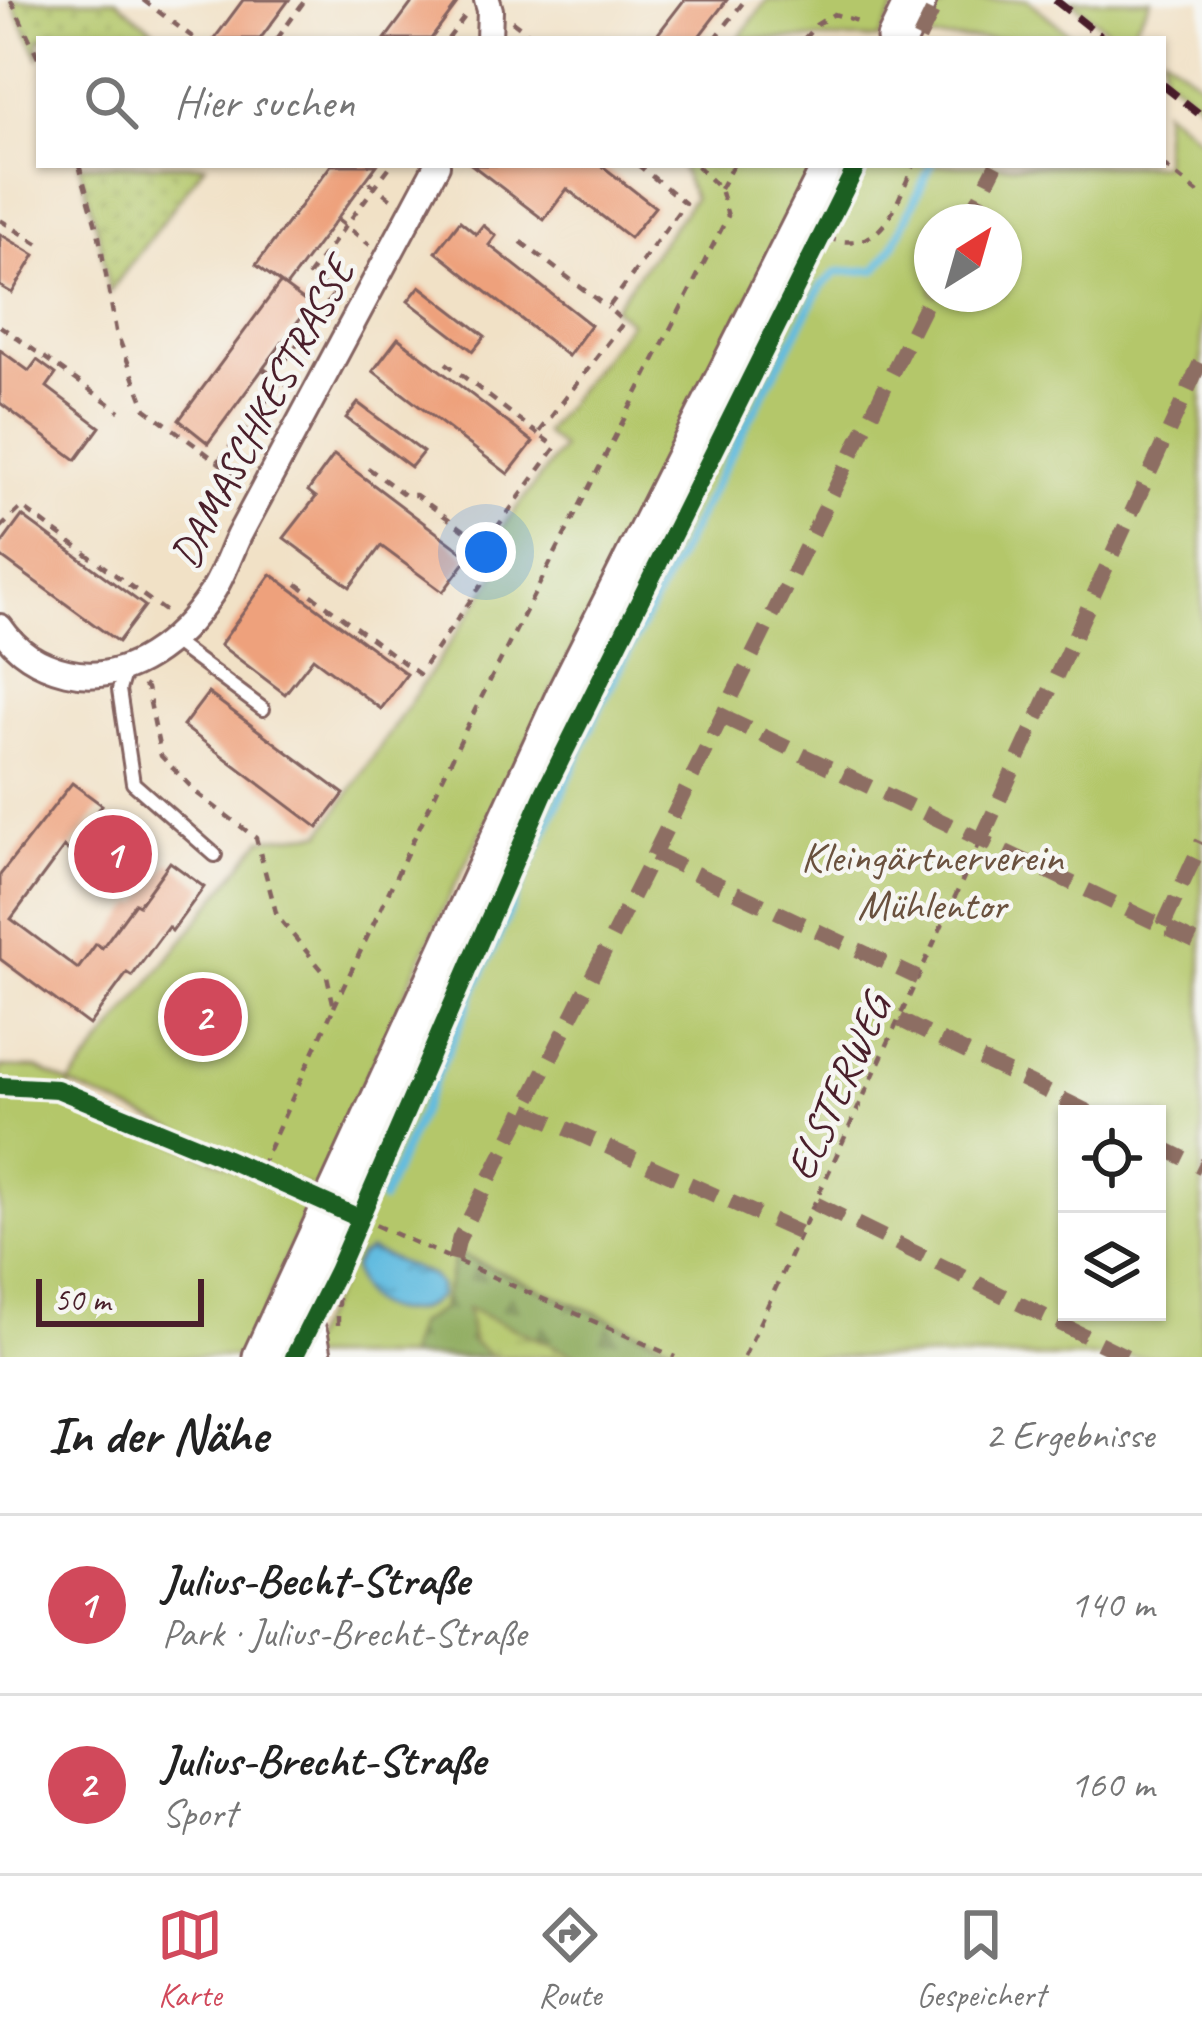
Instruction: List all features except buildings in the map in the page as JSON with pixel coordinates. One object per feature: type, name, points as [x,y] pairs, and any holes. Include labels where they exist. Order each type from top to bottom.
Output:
[{"type":"main road","points":[[898,36],[916,0]]},
{"type":"main road","points":[[263,1357],[568,690],[831,168]]},
{"type":"street","points":[[477,6],[490,10],[489,36]]},
{"type":"street","name":"DAMASCHKESTRASSE","points":[[125,669],[179,634],[213,592],[434,168]]},
{"type":"street","points":[[0,627],[12,644],[44,666],[89,677],[125,669]]},
{"type":"street","points":[[296,1285],[319,1357]]},
{"type":"lane","points":[[179,634],[263,709]]},
{"type":"lane","points":[[125,669],[119,690],[133,783],[215,856]]},
{"type":"path","points":[[10,0],[36,53]]},
{"type":"path","points":[[143,0],[191,36]]},
{"type":"path","points":[[279,36],[303,3],[292,0]]},
{"type":"path","points":[[717,36],[745,0]]},
{"type":"path","points":[[451,36],[477,6]]},
{"type":"path","points":[[807,36],[834,14],[861,22]]},
{"type":"path","points":[[1166,167],[1202,196]]},
{"type":"path","points":[[80,168],[99,236],[116,332],[146,409],[261,494]]},
{"type":"path","points":[[358,311],[309,274],[388,168]]},
{"type":"path","points":[[608,308],[685,203],[642,168]]},
{"type":"path","points":[[258,1173],[475,710],[728,216],[720,189],[699,168]]},
{"type":"path","points":[[720,189],[731,168]]},
{"type":"path","points":[[821,236],[863,242],[885,224],[913,168]]},
{"type":"path","points":[[372,184],[411,213]]},
{"type":"path","points":[[337,219],[387,258]]},
{"type":"path","points":[[0,220],[42,246]]},
{"type":"path","points":[[521,242],[625,322],[538,434]]},
{"type":"path","points":[[310,255],[320,261]]},
{"type":"path","points":[[274,376],[334,294]]},
{"type":"path","points":[[0,326],[120,411]]},
{"type":"path","points":[[446,363],[556,447],[484,545]]},
{"type":"path","points":[[263,369],[310,402]]},
{"type":"path","points":[[218,462],[282,381]]},
{"type":"path","points":[[467,391],[473,383]]},
{"type":"path","points":[[297,584],[419,674],[501,557],[416,495],[405,495],[368,468]]},
{"type":"path","points":[[393,500],[399,491]]},
{"type":"path","points":[[0,527],[22,507],[179,634]]},
{"type":"path","points":[[125,669],[147,688],[161,756],[198,794],[256,838],[277,916],[327,976],[334,1007]]},
{"type":"path","points":[[359,1218],[674,1357]]},
{"type":"path","points":[[337,1285],[338,1298],[356,1333]]},
{"type":"green space","points":[[11,0],[116,0],[161,36],[36,36],[36,53]]},
{"type":"green space","points":[[767,0],[899,0],[881,36],[740,36]]},
{"type":"green space","points":[[946,0],[1028,0],[1072,36],[918,36],[933,5],[941,9]]},
{"type":"green space","points":[[1070,0],[1151,0],[1133,30],[1140,36],[1115,36]]},
{"type":"green space","points":[[1166,56],[1202,84],[1202,105],[1166,76]]},
{"type":"green space","name":"Kleingärtnerverein Mühlentor","points":[[1166,111],[1202,140],[1202,1357],[697,1357],[457,1253],[441,1311],[417,1324],[407,1357],[300,1357],[340,1283],[340,1266],[367,1213],[354,1206],[536,791],[850,168],[1166,168]]},
{"type":"green space","points":[[80,168],[203,168],[109,293]]},
{"type":"green space","points":[[681,168],[814,168],[449,897],[315,1190],[71,1085],[62,1096],[309,1203],[246,1357],[3,1357],[0,1067],[37,1068],[70,1084],[262,839],[322,833],[506,560],[490,543],[562,448],[544,433],[630,322],[613,308],[694,198]]},
{"type":"green space","points":[[456,1253],[697,1357],[407,1357],[417,1324],[441,1310]]},
{"type":"green space","points":[[467,1308],[579,1357],[493,1357],[472,1342]]},
{"type":"water","points":[[370,1250],[432,1276],[440,1295],[412,1311],[391,1311],[371,1302],[359,1288],[353,1267]]},
{"type":"waterway","points":[[382,1200],[602,703],[707,499],[821,286],[837,272],[876,270],[893,247],[930,168]]},
{"type":"railway","points":[[1055,0],[1100,36]]},
{"type":"railway","points":[[1166,87],[1202,116]]},
{"type":"marked path","points":[[920,36],[938,0]]},
{"type":"marked path","points":[[976,204],[994,168]]},
{"type":"marked path","points":[[454,1260],[459,1239],[922,312]]},
{"type":"marked path","points":[[981,840],[1202,359]]},
{"type":"marked path","points":[[721,716],[1202,945]]},
{"type":"marked path","points":[[1163,926],[1202,842]]},
{"type":"marked path","points":[[654,854],[918,978]]},
{"type":"marked path","points":[[900,1020],[1075,1105]]},
{"type":"marked path","points":[[525,1110],[802,1234]]},
{"type":"marked path","points":[[1166,1149],[1202,1167]]},
{"type":"marked path","points":[[816,1204],[1128,1357]]},
{"type":"cycle path","points":[[294,1357],[337,1271],[544,793],[856,168]]},
{"type":"cycle path","points":[[0,1086],[57,1089],[359,1218]]},
{"type":"place","name":"Julius-Becht-Straße","points":[[113,854]]},
{"type":"place","name":"Julius-Brecht-Straße","points":[[203,1017]]}]
